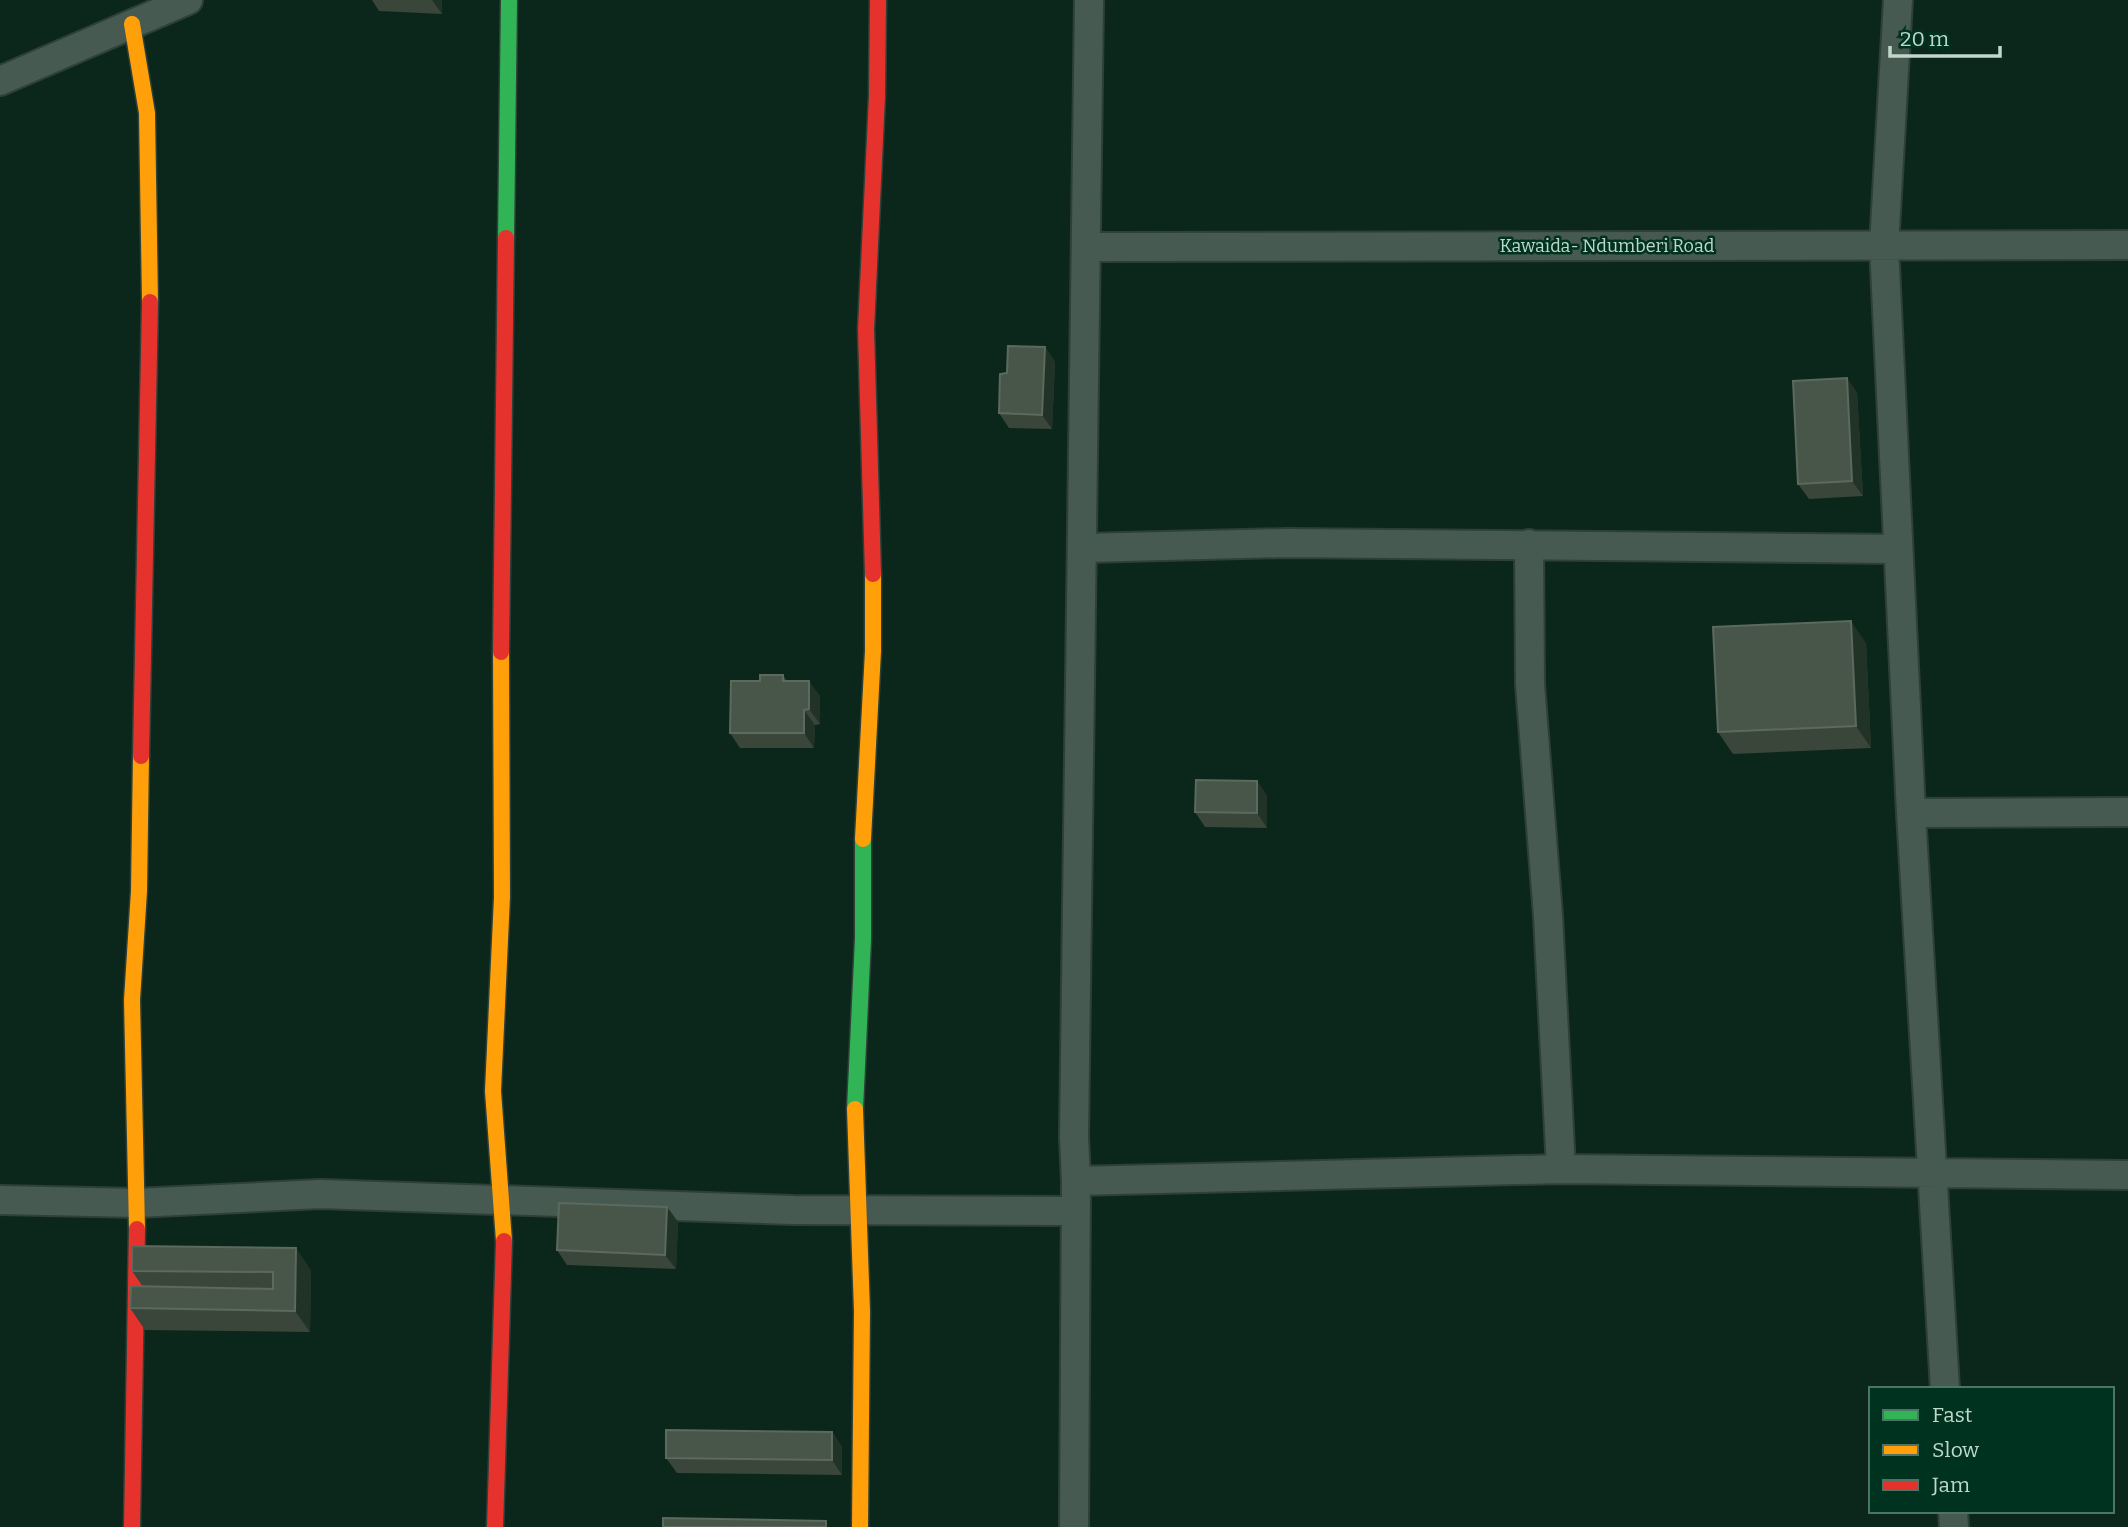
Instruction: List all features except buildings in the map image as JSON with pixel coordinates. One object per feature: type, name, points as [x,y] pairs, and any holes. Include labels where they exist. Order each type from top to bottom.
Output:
[{"type":"street","points":[[0,81],[188,0]]},
{"type":"street","points":[[495,1527],[498,1361],[505,1262],[493,1091],[502,897],[500,739],[509,0]]},
{"type":"street","points":[[860,1527],[862,1311],[856,1210],[855,1105],[863,939],[863,826],[873,651],[872,473],[866,329],[874,191],[878,0]]},
{"type":"street","points":[[1074,1527],[1074,1136],[1084,548],[1089,0]]},
{"type":"street","points":[[1898,0],[1884,246],[1911,813],[1945,1387]]},
{"type":"street","points":[[132,24],[147,113],[150,288],[139,891],[132,1000],[137,1203],[132,1527]]},
{"type":"street","name":"Kawaida- Ndumberi Road","points":[[1087,247],[2128,245]]},
{"type":"street","points":[[1084,548],[1287,542],[1898,549]]},
{"type":"street","points":[[1530,544],[1530,684],[1546,890],[1561,1169]]},
{"type":"street","points":[[1911,813],[2128,812]]},
{"type":"street","points":[[1076,1181],[1561,1169],[2128,1175]]},
{"type":"street","points":[[0,1200],[137,1203],[320,1194],[856,1210],[1076,1211]]},
{"type":"traffic: fast","points":[[506,238],[509,0]]},
{"type":"traffic: fast","points":[[855,1109],[863,939],[863,839]]},
{"type":"traffic: slow","points":[[132,24],[147,113],[150,302]]},
{"type":"traffic: slow","points":[[863,839],[873,651],[873,574]]},
{"type":"traffic: slow","points":[[501,652],[502,897],[493,1091],[504,1241]]},
{"type":"traffic: slow","points":[[137,1229],[132,1000],[139,891],[141,756]]},
{"type":"traffic: slow","points":[[855,1109],[862,1311],[860,1527]]},
{"type":"traffic: jam","points":[[873,574],[866,329],[877,96],[878,0]]},
{"type":"traffic: jam","points":[[501,652],[506,238]]},
{"type":"traffic: jam","points":[[141,756],[150,302]]},
{"type":"traffic: jam","points":[[132,1527],[137,1229]]},
{"type":"traffic: jam","points":[[495,1527],[504,1241]]}]
